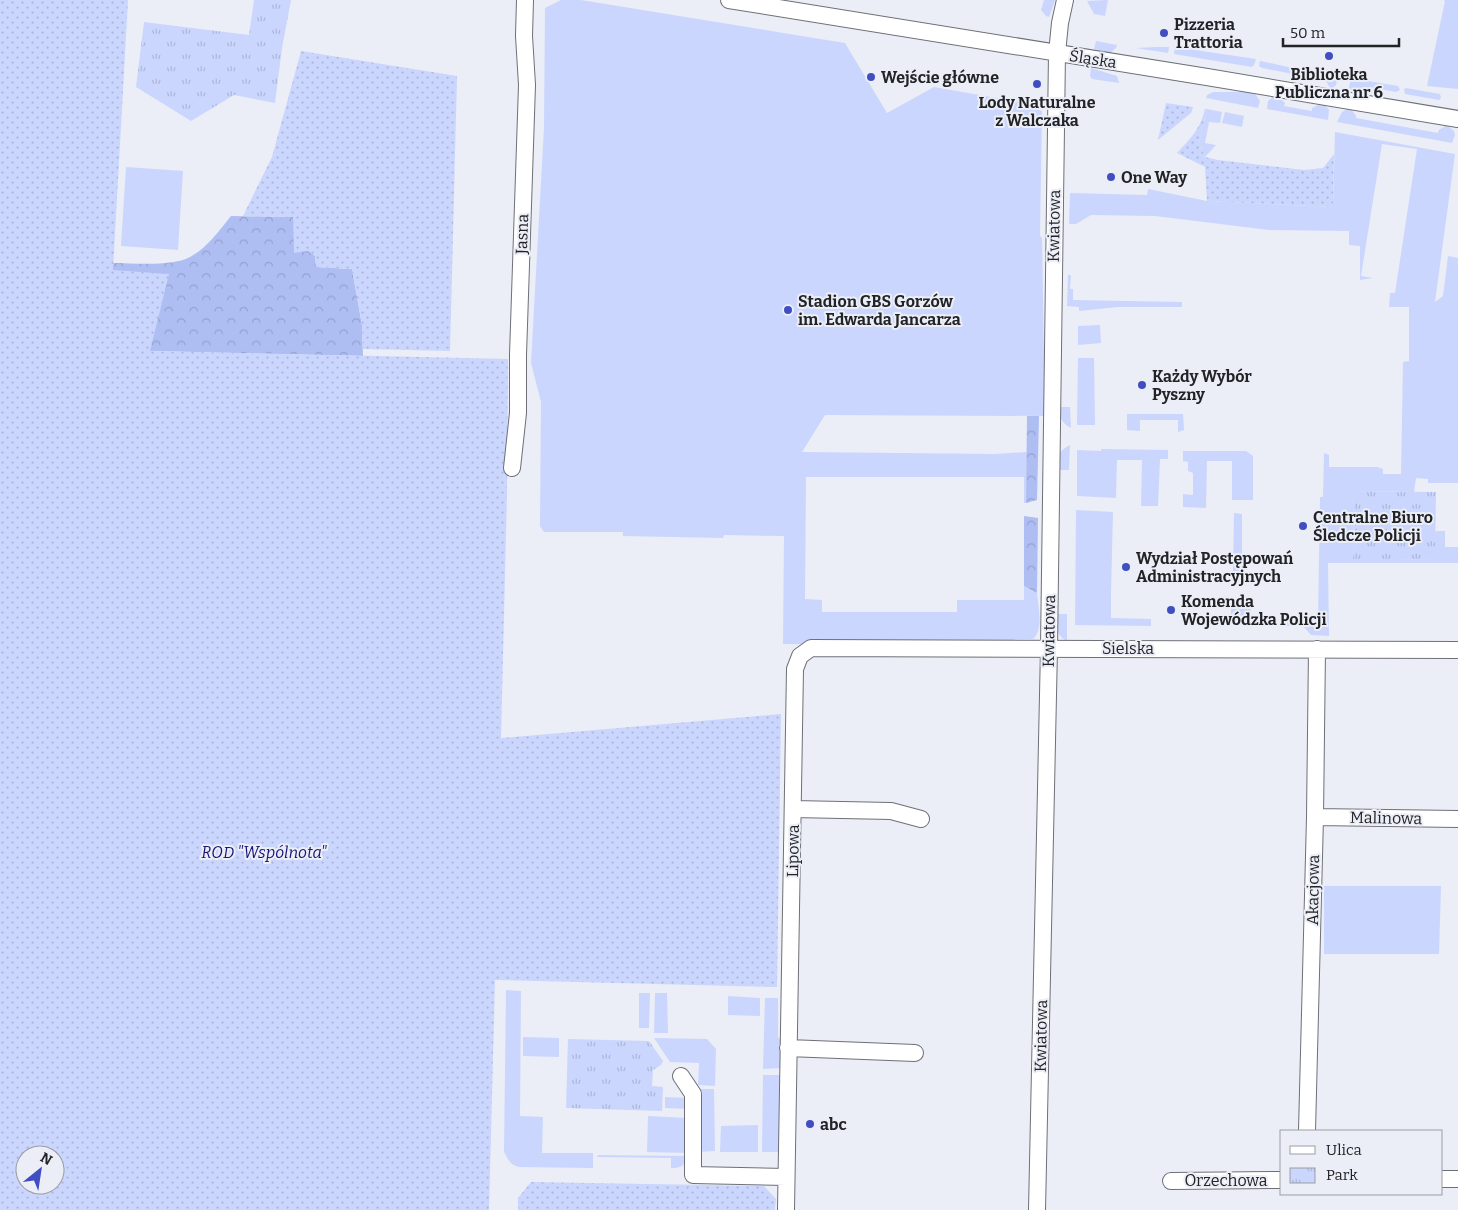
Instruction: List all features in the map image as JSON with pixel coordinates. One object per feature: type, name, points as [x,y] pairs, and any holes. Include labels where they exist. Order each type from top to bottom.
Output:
[{"type":"street","name":"Jasna","points":[[512,468],[518,413],[518,355],[528,85],[524,36],[525,0]]},
{"type":"street","name":"Śląska","points":[[729,0],[1458,119]]},
{"type":"street","name":"Kwiatowa","points":[[1038,1210],[1049,648],[1057,53],[1060,23],[1065,0]]},
{"type":"street","name":"Sielska","points":[[800,656],[811,648],[1458,650]]},
{"type":"street","name":"Akacjowa","points":[[1307,1130],[1317,649]]},
{"type":"street","name":"Lipowa","points":[[786,1210],[795,669],[800,656]]},
{"type":"street","points":[[794,809],[891,811],[921,819]]},
{"type":"street","name":"Malinowa","points":[[1315,817],[1458,819]]},
{"type":"street","points":[[788,1048],[915,1053]]},
{"type":"street","points":[[681,1076],[693,1094],[693,1175],[786,1176]]},
{"type":"street","points":[[1443,1179],[1458,1179]]},
{"type":"street","name":"Orzechowa","points":[[1171,1181],[1280,1180]]},
{"type":"green space","name":"ROD \"Wspólnota\"","points":[[0,0],[128,0],[113,270],[169,274],[150,351],[508,359],[501,738],[781,714],[777,987],[495,980],[489,1210],[0,1210]]},
{"type":"green space","points":[[254,0],[291,0],[282,48],[275,103],[234,95],[191,121],[136,87],[144,22],[249,35]]},
{"type":"green space","name":"Stadion GBS Gorzów im. Edwarda Jancarza","points":[[561,0],[581,0],[845,43],[887,113],[934,87],[1037,105],[1036,109],[1042,111],[1040,236],[1042,238],[1045,416],[825,415],[802,452],[995,454],[1027,452],[1026,503],[1024,503],[1024,477],[806,477],[805,599],[822,600],[822,612],[957,612],[957,600],[1024,600],[1024,586],[1037,593],[1039,623],[1033,639],[1015,639],[1014,645],[783,644],[784,536],[724,535],[723,538],[623,536],[623,532],[544,532],[540,526],[541,402],[531,363],[544,128],[545,8]]},
{"type":"green space","points":[[1044,0],[1055,0],[1049,17],[1041,10]]},
{"type":"green space","points":[[1108,0],[1105,16],[1094,14],[1087,1]]},
{"type":"green space","points":[[1443,0],[1458,0],[1458,89],[1427,86],[1445,1]]},
{"type":"green space","points":[[1096,41],[1117,45],[1110,53],[1094,49]]},
{"type":"green space","points":[[1169,47],[1168,53],[1136,48]]},
{"type":"green space","points":[[1175,47],[1256,59],[1252,67],[1174,54]]},
{"type":"green space","points":[[301,51],[457,76],[450,351],[363,349],[362,325],[352,269],[316,267],[315,256],[308,251],[294,253],[293,217],[243,216],[272,157]]},
{"type":"green space","points":[[1260,61],[1293,68],[1295,72],[1293,74],[1262,68],[1259,66]]},
{"type":"green space","points":[[1091,68],[1117,76],[1119,83],[1092,79],[1090,76]]},
{"type":"green space","points":[[1301,69],[1338,76],[1336,85],[1331,89],[1323,77],[1311,75],[1305,77],[1299,71]]},
{"type":"green space","points":[[1351,78],[1398,86],[1400,90],[1396,92],[1369,87],[1362,94],[1353,94],[1349,87]]},
{"type":"green space","points":[[1404,89],[1440,94],[1441,98],[1439,100],[1405,94]]},
{"type":"green space","points":[[1213,92],[1249,92],[1255,94],[1260,101],[1258,108],[1206,98],[1207,95]]},
{"type":"green space","points":[[1274,96],[1279,97],[1285,103],[1284,106],[1312,111],[1312,108],[1320,104],[1325,105],[1329,110],[1328,120],[1267,109],[1268,101]]},
{"type":"green space","points":[[1166,103],[1193,107],[1191,113],[1158,140]]},
{"type":"green space","points":[[1205,109],[1207,109],[1199,143],[1205,157],[1304,170],[1323,168],[1334,154],[1333,207],[1207,201],[1205,167],[1177,153],[1198,128]]},
{"type":"green space","points":[[1207,109],[1222,112],[1220,123],[1209,122],[1205,143],[1216,145],[1205,157],[1199,143]]},
{"type":"green space","points":[[1351,109],[1356,118],[1438,133],[1439,130],[1447,125],[1454,131],[1455,135],[1452,143],[1337,122],[1342,112]]},
{"type":"green space","points":[[1225,112],[1244,116],[1242,127],[1222,123]]},
{"type":"green space","points":[[1335,132],[1455,154],[1435,302],[1443,296],[1448,256],[1458,258],[1458,483],[1428,483],[1428,479],[1416,478],[1414,492],[1354,491],[1353,558],[1435,560],[1435,531],[1445,531],[1445,547],[1458,547],[1458,563],[1328,563],[1329,636],[1311,635],[1303,626],[1284,626],[1284,620],[1318,621],[1320,497],[1323,497],[1324,453],[1329,455],[1329,467],[1377,467],[1383,469],[1383,474],[1401,474],[1403,362],[1409,361],[1409,307],[1389,307],[1390,293],[1395,293],[1417,149],[1382,144],[1361,276],[1373,278],[1360,280],[1360,246],[1349,245],[1349,231],[1269,230],[1155,216],[1091,215],[1076,224],[1069,224],[1070,193],[1147,195],[1148,189],[1207,201],[1333,207]]},
{"type":"green space","points":[[126,167],[183,171],[178,250],[121,246]]},
{"type":"green space","points":[[231,216],[294,217],[308,250],[315,256],[316,267],[352,269],[362,325],[363,356],[150,351],[113,270],[113,263],[163,263],[190,257],[207,244]]},
{"type":"green space","points":[[1068,275],[1071,275],[1070,289],[1073,289],[1073,300],[1182,302],[1182,307],[1118,307],[1079,311],[1079,307],[1067,306]]},
{"type":"green space","points":[[1100,325],[1101,343],[1078,345],[1078,326]]},
{"type":"green space","points":[[1078,358],[1094,358],[1095,425],[1077,425]]},
{"type":"green space","points":[[1059,407],[1070,407],[1071,428],[1062,419]]},
{"type":"green space","points":[[1127,414],[1183,414],[1184,430],[1178,432],[1178,420],[1140,420],[1140,431],[1127,430]]},
{"type":"green space","points":[[1027,416],[1039,416],[1037,500],[1026,503]]},
{"type":"green space","points":[[1070,445],[1069,470],[1058,470],[1060,455]]},
{"type":"green space","points":[[1101,449],[1168,450],[1168,459],[1160,459],[1158,506],[1141,506],[1142,460],[1117,460],[1116,498],[1077,496],[1077,450],[1101,451]]},
{"type":"green space","points":[[1183,451],[1246,451],[1253,456],[1253,500],[1232,500],[1232,461],[1207,461],[1206,508],[1183,507],[1183,494],[1193,495],[1193,473],[1188,471],[1188,462],[1183,461]]},
{"type":"green space","points":[[1354,491],[1436,492],[1435,560],[1353,559]]},
{"type":"green space","points":[[1076,510],[1113,512],[1111,618],[1151,619],[1151,626],[1075,625]]},
{"type":"green space","points":[[1234,513],[1242,514],[1242,574],[1233,573]]},
{"type":"green space","points":[[1024,516],[1038,518],[1037,593],[1024,586]]},
{"type":"green space","points":[[1231,605],[1251,605],[1250,620],[1231,620]]},
{"type":"green space","points":[[1056,614],[1067,614],[1067,641],[1058,633]]},
{"type":"green space","points":[[1324,886],[1441,886],[1439,954],[1324,954]]},
{"type":"green space","points":[[506,990],[521,991],[520,1116],[543,1117],[542,1153],[593,1153],[593,1168],[519,1167],[511,1163],[504,1152]]},
{"type":"green space","points":[[639,993],[650,993],[649,1028],[639,1028]]},
{"type":"green space","points":[[655,993],[667,993],[668,1033],[654,1033]]},
{"type":"green space","points":[[728,996],[760,998],[760,1016],[728,1015]]},
{"type":"green space","points":[[765,998],[778,998],[778,1037],[784,1043],[783,1068],[763,1069]]},
{"type":"green space","points":[[523,1037],[559,1038],[559,1057],[523,1056]]},
{"type":"green space","points":[[654,1038],[707,1039],[716,1049],[715,1086],[698,1085],[699,1063],[670,1062]]},
{"type":"green space","points":[[568,1039],[649,1041],[663,1061],[661,1065],[653,1070],[652,1086],[663,1087],[662,1111],[566,1108]]},
{"type":"green space","points":[[763,1075],[783,1075],[779,1152],[762,1152]]},
{"type":"green space","points":[[698,1089],[714,1089],[715,1151],[697,1152]]},
{"type":"green space","points":[[665,1097],[688,1098],[688,1109],[665,1108]]},
{"type":"green space","points":[[648,1116],[688,1118],[688,1153],[647,1152]]},
{"type":"green space","points":[[758,1125],[758,1152],[720,1152],[721,1126]]},
{"type":"green space","points":[[598,1155],[688,1156],[682,1166],[671,1168],[671,1158],[597,1157]]},
{"type":"green space","points":[[531,1182],[764,1186],[776,1199],[775,1210],[518,1210],[518,1198]]},
{"type":"place","name":"Pizzeria Trattoria","points":[[1164,33]]},
{"type":"place","name":"Biblioteka Publiczna nr 6","points":[[1329,56]]},
{"type":"place","name":"Wejście główne","points":[[871,77]]},
{"type":"place","name":"Lody Naturalne z Walczaka","points":[[1037,84]]},
{"type":"place","name":"One Way","points":[[1111,177]]},
{"type":"place","name":"Stadion GBS Gorzów im. Edwarda Jancarza","points":[[788,310]]},
{"type":"place","name":"Każdy Wybór Pyszny","points":[[1142,385]]},
{"type":"place","name":"Centralne Biuro Śledcze Policji","points":[[1303,526]]},
{"type":"place","name":"Wydział Postępowań Administracyjnych","points":[[1126,567]]},
{"type":"place","name":"Komenda Wojewódzka Policji","points":[[1171,610]]},
{"type":"place","name":"abc","points":[[810,1124]]}]
